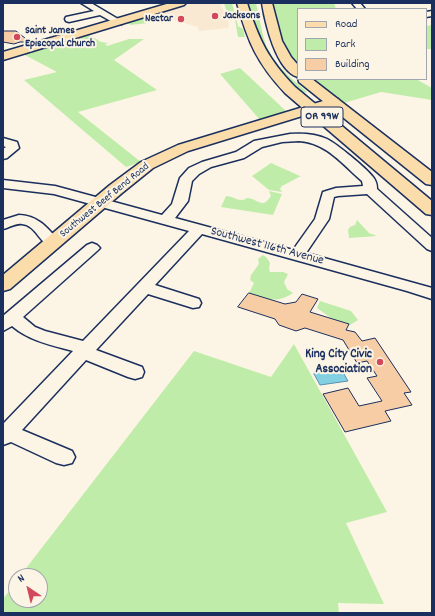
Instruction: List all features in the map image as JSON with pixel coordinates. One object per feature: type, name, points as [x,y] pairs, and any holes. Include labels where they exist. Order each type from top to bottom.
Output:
[{"type":"highway","name":"OR 99W","points":[[242,3],[250,32],[264,61],[278,78],[312,109],[432,210]]},
{"type":"highway","points":[[267,3],[277,45],[297,72]]},
{"type":"highway","name":"OR 99W","points":[[305,80],[432,180]]},
{"type":"main road","points":[[3,56],[181,3]]},
{"type":"main road","name":"Southwest Beef Bend Road","points":[[3,285],[138,171],[171,153],[333,102]]},
{"type":"street","points":[[85,3],[119,22]]},
{"type":"street","points":[[69,19],[102,12]]},
{"type":"street","points":[[165,220],[177,209],[188,177],[193,172],[203,167],[247,152],[254,145],[280,137],[312,139],[325,143],[368,179],[370,183],[370,190]]},
{"type":"street","points":[[3,142],[13,145],[13,148],[3,155]]},
{"type":"street","name":"Southwest 116th Avenue","points":[[3,184],[55,190],[413,287],[432,294]]},
{"type":"street","points":[[296,256],[322,219],[328,195],[336,192],[370,190],[432,246]]},
{"type":"street","points":[[3,225],[16,219],[25,218],[31,221],[53,243]]},
{"type":"street","points":[[64,457],[6,434],[199,229]]},
{"type":"street","points":[[7,322],[92,248]]},
{"type":"street","points":[[144,287],[193,303]]},
{"type":"street","points":[[7,322],[22,323],[29,331],[84,350],[135,372]]},
{"type":"shaded area","points":[[190,3],[220,3],[224,11],[227,11],[229,28],[199,31],[198,27],[167,18],[167,15],[158,12]]},
{"type":"green space","points":[[224,3],[232,3],[238,26],[243,29],[245,37],[238,37],[234,14],[227,13]]},
{"type":"green space","points":[[248,3],[256,3],[264,39],[271,55],[294,81],[307,92],[303,93],[274,63],[262,42]]},
{"type":"green space","points":[[271,3],[334,3],[336,8],[297,8],[297,63],[287,51],[278,28]]},
{"type":"green space","points":[[153,14],[159,15],[160,19],[142,24],[131,25],[127,23]]},
{"type":"green space","points":[[432,25],[432,49],[427,49],[427,26]]},
{"type":"green space","points":[[86,33],[101,42],[109,43],[105,44],[107,46],[129,39],[144,39],[114,60],[157,90],[78,112],[141,162],[126,167],[24,80],[57,72],[21,53]]},
{"type":"green space","points":[[240,68],[286,111],[260,120],[220,74]]},
{"type":"green space","points":[[315,80],[418,80],[432,88],[432,100],[381,92],[344,103]]},
{"type":"green space","points":[[271,163],[301,176],[282,186],[280,189],[282,192],[269,190],[252,176]]},
{"type":"green space","points":[[269,191],[282,194],[273,215],[221,207],[226,196],[240,200],[248,198],[260,203],[265,202],[271,196]]},
{"type":"green space","points":[[357,220],[369,233],[377,236],[349,238],[348,230],[350,227],[355,225]]},
{"type":"green space","points":[[263,255],[270,263],[270,272],[283,272],[288,274],[284,282],[287,289],[293,293],[281,298],[266,299],[249,293],[254,283],[250,280],[251,275],[259,264],[258,259]]},
{"type":"green space","points":[[320,301],[351,311],[358,320],[350,325],[331,318],[317,308]]},
{"type":"green space","points":[[294,344],[387,512],[346,523],[384,604],[338,603],[339,613],[3,613],[3,599],[8,592],[8,608],[48,608],[48,568],[26,568],[194,351],[271,377]]},
{"type":"water","points":[[340,367],[348,381],[320,385],[314,374]]},
{"type":"building","name":"Saint James Episcopal Church","points":[[3,31],[16,31],[30,42],[20,42],[14,44],[3,42]]},
{"type":"building","name":"King City Civic Association","points":[[249,293],[285,304],[296,302],[302,294],[318,299],[310,312],[349,324],[346,330],[355,332],[362,341],[375,338],[411,392],[404,393],[412,405],[385,411],[391,421],[345,432],[323,394],[348,388],[359,406],[382,401],[367,378],[377,376],[367,361],[357,363],[343,340],[305,328],[296,331],[279,325],[275,319],[238,307]]},
{"type":"place","name":"Jacksons","points":[[215,16]]},
{"type":"place","name":"Nectar","points":[[181,19]]},
{"type":"place","name":"Saint James Episcopal Church","points":[[17,37]]},
{"type":"place","name":"King City Civic Association","points":[[380,362]]}]
